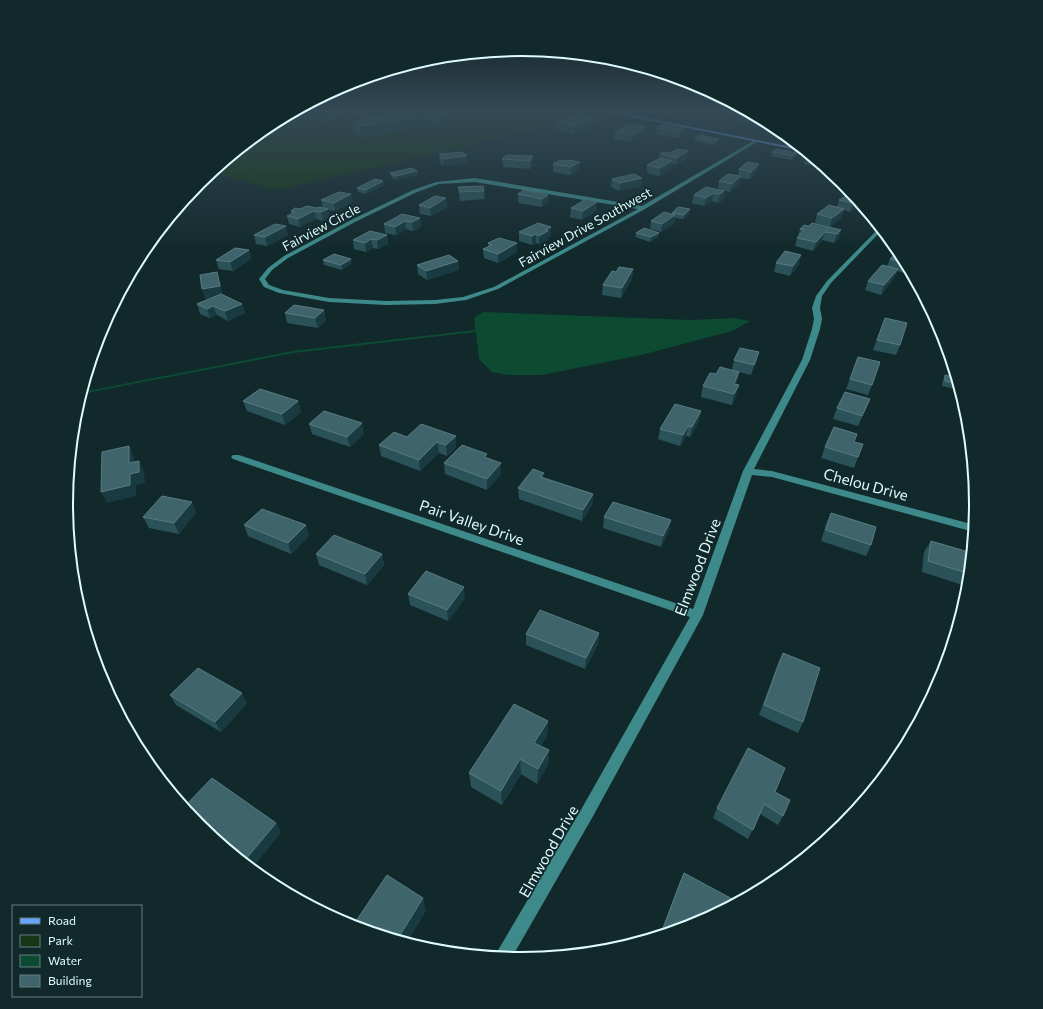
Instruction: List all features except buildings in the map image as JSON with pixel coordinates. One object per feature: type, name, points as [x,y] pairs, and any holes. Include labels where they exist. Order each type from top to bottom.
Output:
[{"type":"street","name":"Fairview Drive Southwest","points":[[507,282],[643,208],[729,157]]},
{"type":"street","name":"Fairview Circle","points":[[507,282],[496,288],[464,298],[435,302],[386,303],[329,300],[281,292],[266,286],[262,279],[270,269],[286,257],[362,217],[438,183],[462,180],[497,183],[643,208]]},
{"type":"street","name":"Elmwood Drive","points":[[505,952],[588,813],[697,615],[748,471],[806,360],[816,329],[818,319],[816,308],[819,296],[829,282],[877,232]]},
{"type":"street","name":"Pair Valley Drive","points":[[236,457],[697,615]]},
{"type":"street","name":"Chelou Drive","points":[[748,471],[772,474],[969,527]]},
{"type":"green space","points":[[238,157],[420,157],[275,190],[219,174]]},
{"type":"water","points":[[483,312],[691,320],[734,318],[750,321],[732,331],[641,355],[542,375],[508,375],[492,372],[479,359],[474,318]]},
{"type":"waterway","points":[[87,392],[293,352],[475,331]]}]
